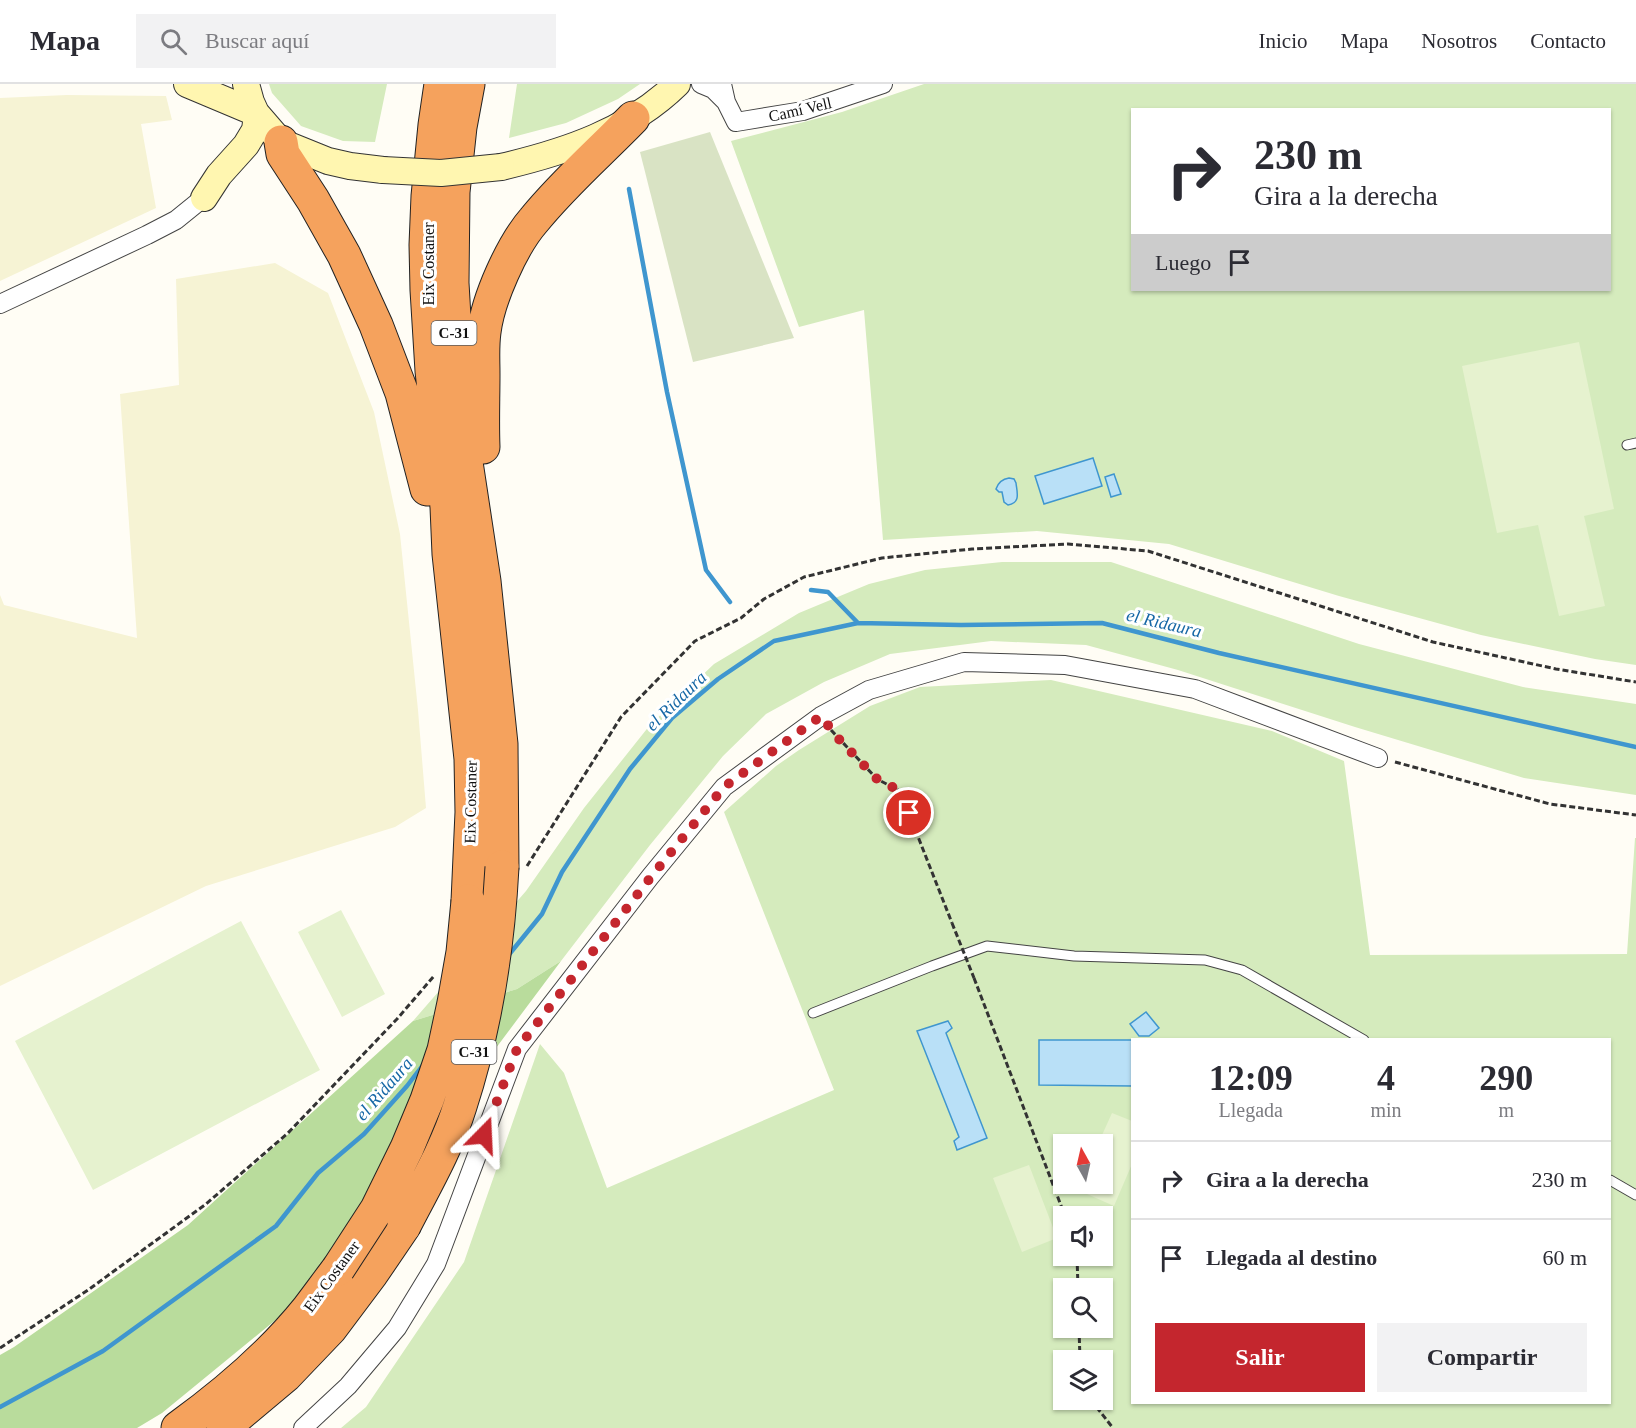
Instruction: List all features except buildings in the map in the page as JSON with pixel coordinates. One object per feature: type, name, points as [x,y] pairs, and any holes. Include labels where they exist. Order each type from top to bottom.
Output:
[{"type":"highway","name":"Eix Costaner","points":[[178,1428],[213,1402],[267,1354],[307,1310],[338,1269],[377,1209],[407,1148],[427,1100],[444,1050],[454,1003],[463,952],[468,901],[472,812],[471,759],[429,336],[426,245],[434,137],[441,84]]},
{"type":"highway","name":"Eix Costaner","points":[[223,1428],[286,1375],[330,1329],[404,1226],[439,1157],[463,1096],[486,1005],[500,906],[514,867],[484,581],[459,403],[452,283],[453,192],[460,127],[468,84]]},
{"type":"highway","points":[[484,581],[486,502],[482,424],[484,331],[492,302],[509,257],[532,221],[574,175],[633,118]]},
{"type":"highway","points":[[278,139],[283,154],[313,200],[344,255],[376,324],[402,393],[430,500],[449,554]]},
{"type":"street","points":[[187,84],[256,114]]},
{"type":"street","points":[[246,84],[250,102],[256,114],[278,139],[328,160],[350,166],[441,173],[501,167],[574,147],[633,118],[679,86]]},
{"type":"street","name":"Camí Vell","points":[[701,84],[713,89],[726,102],[736,122],[803,111],[883,84]]},
{"type":"street","points":[[722,84],[726,102]]},
{"type":"street","points":[[204,198],[219,175],[246,145],[255,130],[256,114]]},
{"type":"street","points":[[0,304],[176,220],[225,181],[252,153],[278,139]]},
{"type":"street","points":[[303,1428],[348,1386],[397,1328],[436,1264],[517,1049],[724,787],[821,716],[869,690],[964,662],[1065,665],[1195,689],[1378,758]]},
{"type":"lane","points":[[813,1013],[987,946],[1074,956],[1205,960],[1242,970],[1361,1038]]},
{"type":"lane","points":[[1611,1181],[1636,1195]]},
{"type":"path","points":[[514,867],[621,717],[695,641],[741,618],[764,599],[804,577],[882,558],[972,549],[1068,544],[1148,551],[1433,642],[1556,669],[1636,682]]},
{"type":"path","points":[[821,716],[836,736],[877,779],[900,791],[1061,1206]]},
{"type":"path","points":[[1378,758],[1550,804],[1636,815]]},
{"type":"path","points":[[0,1348],[88,1290],[214,1197],[288,1133],[389,1027],[435,974]]},
{"type":"path","points":[[1099,1410],[1113,1428]]},
{"type":"shaded area","points":[[67,95],[166,96],[172,120],[141,124],[156,208],[0,281],[0,98]]},
{"type":"shaded area","points":[[275,263],[328,293],[374,412],[400,534],[426,808],[395,827],[206,886],[0,986],[0,595],[4,605],[137,638],[120,394],[179,385],[176,279]]},
{"type":"green space","points":[[269,84],[387,84],[375,142],[343,141],[301,126],[272,93]]},
{"type":"green space","points":[[517,84],[640,84],[618,99],[566,123],[509,138]]},
{"type":"green space","points":[[924,84],[1636,84],[1636,665],[1595,659],[1481,635],[1339,596],[1169,544],[1037,531],[883,540],[864,310],[799,327],[731,141],[842,112]]},
{"type":"green space","points":[[710,132],[794,338],[693,362],[640,152]]},
{"type":"green space","points":[[1579,342],[1614,509],[1584,516],[1605,606],[1559,616],[1538,525],[1497,533],[1462,366]]},
{"type":"green space","points":[[1002,562],[1111,562],[1359,644],[1523,687],[1636,704],[1636,795],[1524,778],[1178,670],[1086,645],[991,641],[890,654],[824,682],[766,714],[723,756],[650,845],[561,961],[517,989],[413,1021],[526,891],[584,808],[650,725],[714,664],[799,613],[869,584],[925,570]]},
{"type":"green space","points":[[1051,680],[1272,731],[1344,761],[1370,955],[1627,954],[1636,838],[1636,1428],[341,1428],[366,1407],[464,1262],[540,1044],[564,1073],[607,1188],[834,1090],[724,812],[776,766],[870,706],[920,687]]},
{"type":"green space","points":[[341,910],[385,994],[342,1017],[298,932]]},
{"type":"green space","points":[[241,921],[320,1070],[93,1190],[15,1041]]},
{"type":"green space","points":[[561,961],[493,1052],[407,1182],[278,1318],[162,1413],[137,1428],[0,1428],[0,1355],[188,1225],[413,1021],[517,989]]},
{"type":"green space","points":[[1112,1113],[1131,1121],[1131,1166],[1114,1206],[1087,1194],[1113,1194],[1113,1134],[1103,1134]]},
{"type":"green space","points":[[1029,1165],[1053,1228],[1053,1240],[1022,1252],[993,1178]]},
{"type":"water","points":[[1093,458],[1102,486],[1044,504],[1035,476]]},
{"type":"water","points":[[1114,474],[1121,494],[1111,497],[1105,477]]},
{"type":"water","points":[[1004,479],[1014,479],[1016,483],[1017,500],[1008,505],[1004,502],[1002,492],[996,489]]},
{"type":"water","points":[[1146,1012],[1159,1028],[1149,1036],[1139,1036],[1130,1024]]},
{"type":"water","points":[[948,1021],[952,1028],[946,1033],[987,1138],[957,1150],[954,1141],[959,1137],[917,1031]]},
{"type":"water","points":[[1039,1040],[1131,1040],[1131,1086],[1039,1085]]},
{"type":"waterway","points":[[629,189],[667,392],[706,570],[730,602]]},
{"type":"waterway","points":[[811,590],[828,592],[858,623]]},
{"type":"waterway","name":"el Ridaura","points":[[507,957],[542,914],[562,872],[630,769],[672,718],[718,679],[774,641],[858,623],[961,625],[1102,623],[1219,653],[1636,747]]},
{"type":"waterway","name":"el Ridaura","points":[[0,1407],[103,1351],[276,1226],[318,1173],[364,1134],[423,1065]]},
{"type":"route","points":[[484,1135],[517,1049],[637,894],[724,787],[821,716],[836,736],[877,779],[900,791],[909,813]]}]
